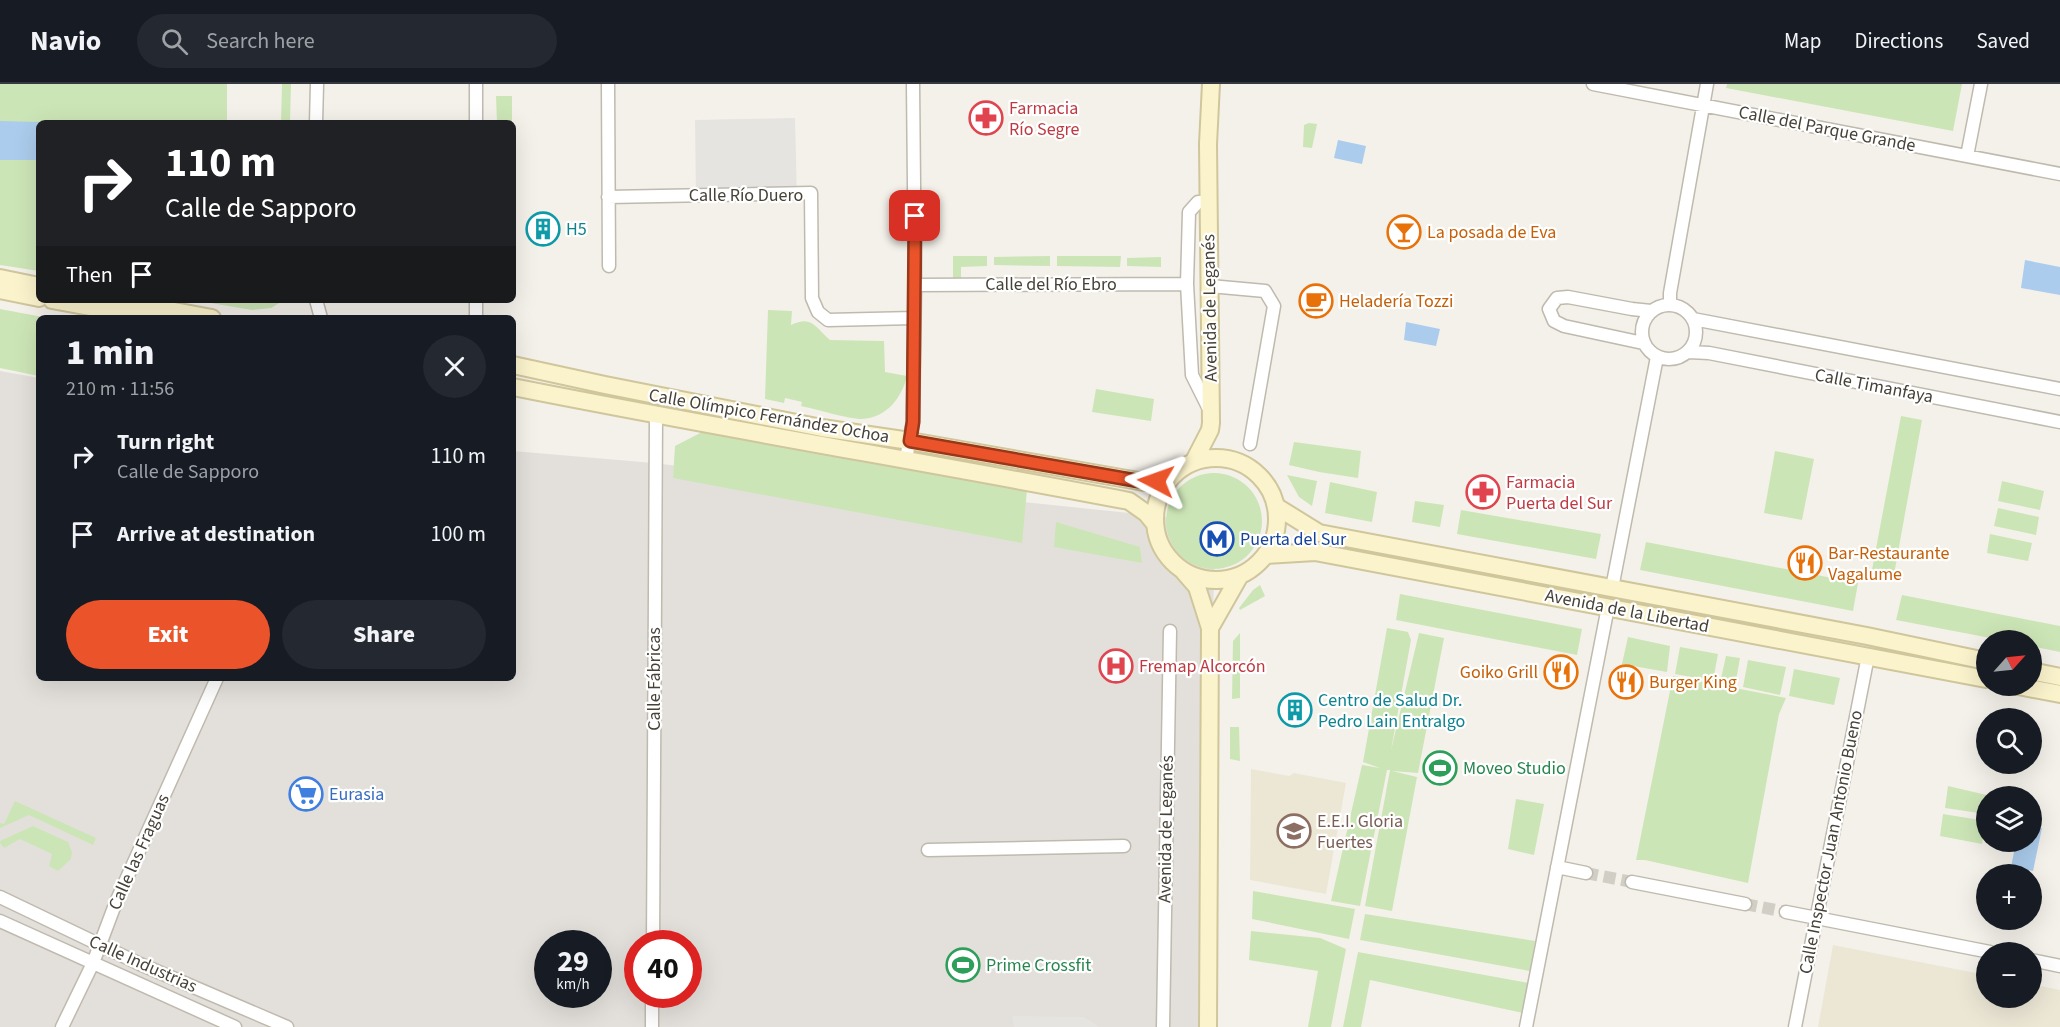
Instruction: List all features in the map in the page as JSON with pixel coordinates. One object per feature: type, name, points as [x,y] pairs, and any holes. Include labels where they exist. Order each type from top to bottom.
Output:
[{"type":"street","points":[[316,120],[317,84]]},
{"type":"street","points":[[476,84],[476,120]]},
{"type":"street","points":[[608,84],[609,266]]},
{"type":"street","points":[[906,459],[913,422],[915,285],[913,84]]},
{"type":"street","name":"Avenida de Leganés","points":[[1194,461],[1211,422],[1208,144],[1211,84]]},
{"type":"street","name":"Calle del Parque Grande","points":[[1593,84],[2060,174]]},
{"type":"street","points":[[1670,304],[1670,293],[1707,84]]},
{"type":"street","points":[[1967,156],[1982,84]]},
{"type":"street","name":"Calle Río Duero","points":[[608,197],[811,193],[812,298],[818,312],[828,320],[914,318]]},
{"type":"street","name":"Avenida de Leganés","points":[[1208,202],[1198,202],[1189,212],[1187,284],[1192,375],[1228,459]]},
{"type":"street","points":[[0,278],[36,285]]},
{"type":"street","name":"Calle del Río Ebro","points":[[915,285],[1187,284]]},
{"type":"street","points":[[1210,286],[1265,291],[1274,306],[1250,444]]},
{"type":"street","points":[[0,290],[36,297]]},
{"type":"street","points":[[1643,343],[1564,326],[1554,321],[1549,309],[1557,298],[1568,297],[1651,311]]},
{"type":"street","points":[[68,303],[132,315]]},
{"type":"street","points":[[131,303],[196,315]]},
{"type":"street","points":[[1670,304],[1680,306],[1693,319],[1696,330],[1695,343],[1689,352],[1683,357],[1668,360],[1657,357],[1648,350],[1641,334],[1644,320],[1651,311],[1670,304]]},
{"type":"street","name":"Calle Timanfaya","points":[[1693,319],[2060,390]]},
{"type":"street","name":"Calle Timanfaya","points":[[1689,352],[1709,353],[2060,422]]},
{"type":"street","points":[[1612,588],[1657,357]]},
{"type":"street","name":"Calle Olímpico Fernández Ochoa","points":[[516,366],[822,428],[1144,482],[1168,480]]},
{"type":"street","name":"Calle Olímpico Fernández Ochoa","points":[[516,388],[657,416],[906,459],[1129,501],[1146,513],[1155,524]]},
{"type":"street","name":"Calle Fábricas","points":[[652,930],[657,416]]},
{"type":"street","points":[[1210,458],[1228,459],[1245,465],[1260,476],[1270,490],[1277,507],[1278,524],[1267,555],[1250,571],[1239,577],[1219,581],[1200,578],[1184,572],[1168,558],[1159,542],[1155,524],[1156,508],[1160,493],[1168,480],[1180,469],[1194,461],[1210,458]]},
{"type":"street","name":"Avenida de la Libertad","points":[[1277,507],[1318,533],[1867,636],[1976,660]]},
{"type":"street","name":"Avenida de la Libertad","points":[[1267,555],[1315,552],[1976,677]]},
{"type":"street","points":[[1184,572],[1197,587],[1210,628],[1205,1022]]},
{"type":"street","points":[[1210,628],[1239,577]]},
{"type":"street","points":[[1526,1027],[1608,607]]},
{"type":"street","name":"Avenida de Leganés","points":[[1163,1027],[1170,631]]},
{"type":"street","name":"Calle Inspector Juan Antonio Bueno","points":[[1795,1027],[1868,656]]},
{"type":"street","points":[[2042,673],[2060,677]]},
{"type":"street","name":"Calle las Fraguas","points":[[62,1027],[101,945],[116,902],[216,681]]},
{"type":"street","points":[[2042,691],[2060,694]]},
{"type":"street","points":[[928,850],[1124,846]]},
{"type":"street","points":[[1557,867],[1586,873]]},
{"type":"street","points":[[1632,882],[1745,904]]},
{"type":"street","name":"Calle Industrias","points":[[0,897],[101,945],[287,1027]]},
{"type":"street","points":[[1786,912],[1976,949]]},
{"type":"street","name":"Calle Industrias","points":[[0,921],[235,1027]]},
{"type":"street","points":[[2042,962],[2060,966]]},
{"type":"street","points":[[652,1008],[652,1027]]},
{"type":"shaded area","points":[[795,118],[797,200],[696,202],[695,120]]},
{"type":"shaded area","points":[[0,371],[36,377],[36,681],[516,681],[516,451],[642,462],[1215,522],[1205,1027],[0,1027]]},
{"type":"shaded area","name":"E.E.I. Gloria Fuertes","points":[[1251,769],[1289,776],[1294,773],[1346,783],[1326,894],[1250,880]]},
{"type":"shaded area","points":[[1833,945],[1976,973],[1976,1008],[2042,1008],[2042,986],[2060,990],[2060,1027],[1818,1027]]},
{"type":"shaded area","points":[[1012,1016],[1084,1017],[1099,1027],[1014,1027]]},
{"type":"green space","points":[[0,84],[227,84],[227,120],[36,120],[36,271],[0,265]]},
{"type":"green space","points":[[282,84],[291,84],[290,120],[281,120]]},
{"type":"green space","points":[[1727,84],[1962,84],[1953,131],[1726,88]]},
{"type":"green space","points":[[496,96],[512,96],[512,120],[497,120]]},
{"type":"green space","points":[[1317,124],[1312,148],[1303,147],[1304,125]]},
{"type":"green space","points":[[953,256],[987,256],[987,266],[961,267],[961,278],[953,278]]},
{"type":"green space","points":[[1050,256],[1050,266],[994,265],[994,257]]},
{"type":"green space","points":[[1057,256],[1121,256],[1120,267],[1057,266]]},
{"type":"green space","points":[[1161,257],[1161,267],[1127,266],[1127,258]]},
{"type":"green space","points":[[211,303],[279,303],[271,308],[252,310]]},
{"type":"green space","points":[[0,309],[36,316],[36,375],[0,368]]},
{"type":"green space","points":[[768,310],[792,311],[791,325],[804,321],[809,322],[830,340],[884,341],[885,372],[907,376],[897,399],[878,415],[856,419],[801,406],[802,402],[785,398],[784,403],[765,399]]},
{"type":"green space","points":[[1096,389],[1154,399],[1151,421],[1092,412]]},
{"type":"green space","points":[[1901,416],[1922,420],[1893,580],[1871,575]]},
{"type":"green space","points":[[704,431],[1027,490],[1022,543],[673,478],[675,446]]},
{"type":"green space","points":[[1294,442],[1361,451],[1358,478],[1289,465]]},
{"type":"green space","points":[[1775,451],[1814,459],[1802,520],[1764,513]]},
{"type":"green space","points":[[1214,473],[1232,477],[1248,487],[1258,503],[1262,521],[1258,539],[1248,555],[1232,565],[1214,569],[1196,565],[1180,555],[1170,539],[1166,521],[1170,503],[1180,487],[1196,477]]},
{"type":"green space","points":[[1287,475],[1317,481],[1312,506],[1299,497]]},
{"type":"green space","points":[[2002,481],[2044,491],[2040,510],[1998,501]]},
{"type":"green space","points":[[1330,482],[1377,492],[1372,522],[1325,513]]},
{"type":"green space","points":[[1415,501],[1444,505],[1440,527],[1412,522]]},
{"type":"green space","points":[[1998,508],[2039,517],[2036,535],[1994,526]]},
{"type":"green space","points":[[1461,510],[1601,534],[1596,559],[1457,534]]},
{"type":"green space","points":[[1056,522],[1140,547],[1142,563],[1054,547]]},
{"type":"green space","points":[[1990,534],[2032,543],[2028,561],[1987,553]]},
{"type":"green space","points":[[1646,542],[1858,583],[1853,611],[1640,570]]},
{"type":"green space","points":[[1260,585],[1265,596],[1240,610],[1239,608],[1253,590]]},
{"type":"green space","points":[[1400,594],[1582,629],[1577,655],[1396,620]]},
{"type":"green space","points":[[1902,595],[2060,626],[2060,652],[2042,648],[2042,630],[1976,630],[1976,635],[1896,620]]},
{"type":"green space","points":[[1387,628],[1408,632],[1411,640],[1391,750],[1419,633],[1444,638],[1418,773],[1392,771],[1417,777],[1392,911],[1365,906],[1390,770],[1387,770],[1360,906],[1331,901],[1362,765],[1380,768],[1363,762]]},
{"type":"green space","points":[[1240,633],[1240,698],[1232,699],[1233,641]]},
{"type":"green space","points":[[1628,637],[1670,646],[1667,672],[1622,664]]},
{"type":"green space","points":[[1680,647],[1718,654],[1713,681],[1675,674]]},
{"type":"green space","points":[[1726,656],[1740,658],[1735,686],[1720,683]]},
{"type":"green space","points":[[1748,660],[1786,667],[1780,695],[1743,687]]},
{"type":"green space","points":[[1794,669],[1840,678],[1834,705],[1789,696]]},
{"type":"green space","points":[[1673,676],[1786,698],[1779,714],[1748,883],[1645,860],[1636,860]]},
{"type":"green space","points":[[1230,727],[1239,727],[1240,761],[1230,759]]},
{"type":"green space","points":[[1948,786],[1976,793],[1976,813],[1945,808]]},
{"type":"green space","points":[[1516,799],[1544,804],[1534,855],[1508,849]]},
{"type":"green space","points":[[15,801],[96,838],[93,845],[29,815],[0,828],[0,823],[4,824]]},
{"type":"green space","points":[[1943,814],[1976,819],[1976,843],[1940,836]]},
{"type":"green space","points":[[33,826],[68,842],[72,852],[71,859],[58,871],[49,866],[52,854],[20,839],[4,848],[0,843]]},
{"type":"green space","points":[[1253,891],[1355,909],[1349,939],[1252,919]]},
{"type":"green space","points":[[1365,914],[1535,941],[1530,971],[1360,940]]},
{"type":"green space","points":[[1251,931],[1320,938],[1346,949],[1331,1027],[1308,1027],[1318,971],[1249,960]]},
{"type":"green space","points":[[1358,952],[1529,983],[1523,1013],[1370,980],[1361,1027],[1343,1027]]},
{"type":"water","points":[[0,121],[36,122],[36,160],[0,160]]},
{"type":"water","points":[[1338,140],[1366,146],[1362,164],[1334,158]]},
{"type":"water","points":[[2025,260],[2060,267],[2060,295],[2021,288]]},
{"type":"water","points":[[1406,322],[1440,329],[1436,346],[1404,340]]},
{"type":"water","points":[[2014,852],[2037,852],[2034,864],[2012,864]]},
{"type":"tunnel","points":[[1586,873],[1632,882]]},
{"type":"tunnel","points":[[1745,904],[1786,912]]},
{"type":"place","name":"Farmacia Río Segre","points":[[986,118]]},
{"type":"place","name":"H5","points":[[543,229]]},
{"type":"place","name":"La posada de Eva","points":[[1404,232]]},
{"type":"place","name":"Heladería Tozzi","points":[[1316,301]]},
{"type":"place","name":"Farmacia Puerta del Sur","points":[[1483,492]]},
{"type":"place","name":"Puerta del Sur","points":[[1217,539]]},
{"type":"place","name":"Bar-Restaurante Vagalume","points":[[1805,563]]},
{"type":"place","name":"Fremap Alcorcón","points":[[1116,666]]},
{"type":"place","name":"Goiko Grill","points":[[1561,672]]},
{"type":"place","name":"Burger King","points":[[1626,682]]},
{"type":"place","name":"Centro de Salud Dr. Pedro Lain Entralgo","points":[[1295,710]]},
{"type":"place","name":"Moveo Studio","points":[[1440,768]]},
{"type":"place","name":"Eurasia","points":[[306,794]]},
{"type":"place","name":"E.E.I. Gloria Fuertes","points":[[1294,831]]},
{"type":"place","name":"Prime Crossfit","points":[[963,965]]},
{"type":"route","points":[[915,216],[913,422],[910,441],[1144,482],[1156,481]]}]
